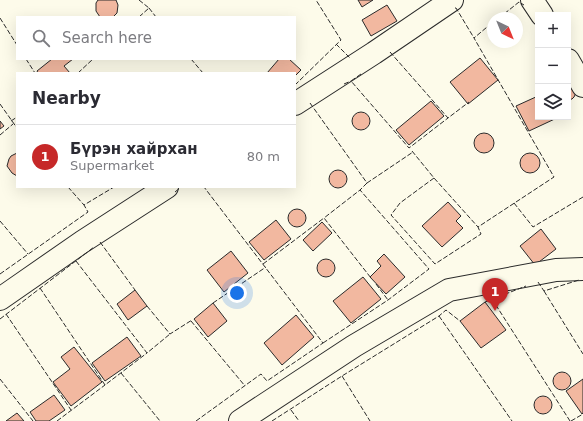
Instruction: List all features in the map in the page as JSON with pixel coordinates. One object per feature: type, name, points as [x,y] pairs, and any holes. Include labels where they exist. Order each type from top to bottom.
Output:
[{"type":"street","points":[[296,103],[452,0]]},
{"type":"street","points":[[532,0],[540,12]]},
{"type":"street","points":[[571,65],[583,86]]},
{"type":"street","points":[[0,299],[82,242],[165,188]]},
{"type":"street","points":[[240,421],[354,346],[449,290],[556,270],[583,269]]},
{"type":"building","points":[[98,0],[116,0],[118,5],[117,13],[114,16],[99,16],[96,11],[96,3]]},
{"type":"building","points":[[358,0],[373,0],[362,7]]},
{"type":"building","points":[[387,5],[397,21],[371,36],[362,20]]},
{"type":"building","points":[[480,58],[498,80],[468,104],[450,82]]},
{"type":"building","points":[[51,60],[72,60],[64,66],[69,72],[37,71]]},
{"type":"building","points":[[278,60],[290,60],[301,70],[296,75],[296,72],[268,72]]},
{"type":"building","points":[[571,84],[577,91],[571,99]]},
{"type":"building","points":[[535,97],[535,120],[553,120],[529,131],[516,106]]},
{"type":"building","points":[[431,101],[444,116],[409,145],[396,130]]},
{"type":"building","points":[[357,112],[365,112],[370,117],[368,128],[365,130],[357,130],[352,125],[352,117]]},
{"type":"building","points":[[0,121],[4,126],[0,129]]},
{"type":"building","points":[[484,133],[491,136],[494,143],[491,150],[484,153],[477,150],[474,143],[477,136]]},
{"type":"building","points":[[530,153],[537,156],[540,163],[537,170],[530,173],[523,170],[520,163],[523,156]]},
{"type":"building","points":[[16,154],[16,175],[12,173],[7,166],[11,156]]},
{"type":"building","points":[[334,170],[342,170],[347,175],[345,186],[342,188],[334,188],[329,183],[329,175]]},
{"type":"building","points":[[448,202],[461,216],[456,221],[463,228],[442,247],[422,226]]},
{"type":"building","points":[[293,209],[301,209],[306,214],[304,225],[301,227],[293,227],[288,222],[288,214]]},
{"type":"building","points":[[276,220],[291,239],[264,260],[249,242]]},
{"type":"building","points":[[322,222],[332,233],[313,251],[303,240]]},
{"type":"building","points":[[541,229],[556,249],[535,265],[520,246]]},
{"type":"building","points":[[231,251],[248,273],[224,292],[207,270]]},
{"type":"building","points":[[384,254],[405,277],[386,294],[370,277],[381,266],[377,261]]},
{"type":"building","points":[[322,259],[330,259],[335,264],[333,275],[330,277],[322,277],[317,272],[317,264]]},
{"type":"building","points":[[363,277],[381,299],[351,323],[333,301]]},
{"type":"building","points":[[135,290],[147,306],[128,320],[117,304]]},
{"type":"building","points":[[485,302],[506,330],[481,348],[460,321]]},
{"type":"building","points":[[213,303],[227,321],[208,337],[194,319]]},
{"type":"building","points":[[296,315],[314,337],[282,365],[264,343]]},
{"type":"building","points":[[127,337],[141,356],[105,381],[92,363]]},
{"type":"building","points":[[74,347],[102,382],[71,406],[53,382],[70,369],[61,357]]},
{"type":"building","points":[[558,372],[566,372],[571,377],[569,388],[566,390],[558,390],[553,385],[553,377]]},
{"type":"building","points":[[583,379],[583,413],[582,414],[566,391]]},
{"type":"building","points":[[54,395],[65,410],[49,421],[36,421],[30,412]]},
{"type":"building","points":[[539,396],[547,396],[552,401],[550,412],[547,414],[539,414],[534,409],[534,401]]},
{"type":"building","points":[[17,413],[24,421],[6,421]]},
{"type":"fence","points":[[139,0],[149,8],[140,16]]},
{"type":"fence","points":[[296,84],[341,40],[316,0]]},
{"type":"fence","points":[[506,12],[519,2],[524,5]]},
{"type":"fence","points":[[149,8],[155,16]]},
{"type":"fence","points":[[455,8],[474,38]]},
{"type":"fence","points":[[0,18],[16,43]]},
{"type":"fence","points":[[434,178],[400,203],[391,215],[435,264],[481,234],[478,227],[554,177],[474,38],[487,27]]},
{"type":"fence","points":[[336,44],[350,57]]},
{"type":"fence","points":[[390,52],[448,118],[469,102]]},
{"type":"fence","points":[[27,60],[34,72]]},
{"type":"fence","points":[[79,72],[92,60]]},
{"type":"fence","points":[[192,60],[202,72]]},
{"type":"fence","points":[[361,74],[351,81],[409,148],[448,118]]},
{"type":"fence","points":[[344,84],[351,81]]},
{"type":"fence","points":[[310,103],[367,183],[413,152]]},
{"type":"fence","points":[[0,104],[16,127]]},
{"type":"fence","points":[[11,121],[16,118]]},
{"type":"fence","points":[[0,135],[13,124]]},
{"type":"fence","points":[[412,151],[478,227]]},
{"type":"fence","points":[[367,183],[324,218],[371,278]]},
{"type":"fence","points":[[69,188],[84,205]]},
{"type":"fence","points":[[0,274],[88,212],[84,205],[112,188]]},
{"type":"fence","points":[[175,192],[180,188]]},
{"type":"fence","points":[[196,421],[261,374],[267,381],[323,343],[205,188]]},
{"type":"fence","points":[[323,343],[388,300],[429,269],[360,190]]},
{"type":"fence","points":[[514,203],[533,227],[583,197]]},
{"type":"fence","points":[[263,264],[324,218]]},
{"type":"fence","points":[[0,221],[28,254]]},
{"type":"fence","points":[[100,242],[135,290]]},
{"type":"fence","points":[[0,319],[94,247]]},
{"type":"fence","points":[[76,261],[147,353],[170,334]]},
{"type":"fence","points":[[213,303],[266,267]]},
{"type":"fence","points":[[538,282],[544,291],[579,280]]},
{"type":"fence","points":[[376,284],[388,300]]},
{"type":"fence","points":[[485,302],[526,286]]},
{"type":"fence","points":[[40,288],[105,385],[147,353]]},
{"type":"fence","points":[[544,291],[583,354]]},
{"type":"fence","points":[[492,299],[570,421]]},
{"type":"fence","points":[[147,306],[170,334],[192,320]]},
{"type":"fence","points":[[272,421],[439,316],[446,310],[460,321]]},
{"type":"fence","points":[[6,314],[71,410]]},
{"type":"fence","points":[[439,316],[512,421]]},
{"type":"fence","points":[[191,321],[245,386]]},
{"type":"fence","points":[[121,373],[160,421]]},
{"type":"fence","points":[[342,376],[370,421]]},
{"type":"fence","points":[[0,379],[33,421]]},
{"type":"fence","points":[[57,421],[105,385]]},
{"type":"fence","points":[[291,410],[299,421]]},
{"type":"fence","points":[[571,421],[583,414]]},
{"type":"place","name":"Бүрэн хайрхан","points":[[495,311]]}]
